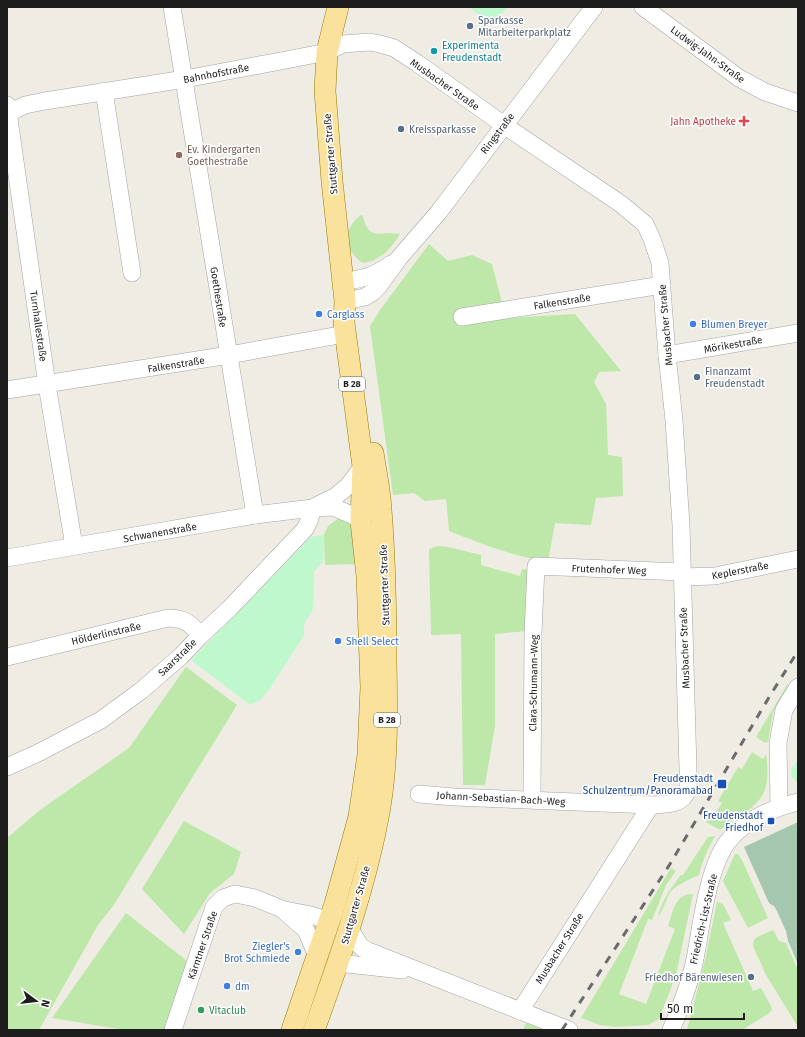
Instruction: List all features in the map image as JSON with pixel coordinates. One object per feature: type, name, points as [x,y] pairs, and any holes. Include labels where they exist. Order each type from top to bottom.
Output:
[{"type":"main road","name":"Stuttgarter Straße","points":[[292,1030],[329,921],[359,817],[368,755],[370,673],[367,576],[361,521],[363,466],[345,334],[344,292],[325,91],[327,52],[338,7]]},
{"type":"main road","name":"Stuttgarter Straße","points":[[314,1030],[349,928],[363,880],[378,818],[387,728],[381,508],[354,322],[344,292]]},
{"type":"main road","name":"B 28","points":[[363,466],[374,503],[381,508]]},
{"type":"main road","points":[[329,921],[349,928]]},
{"type":"main road","points":[[317,956],[338,963]]},
{"type":"street","name":"Goethestraße","points":[[172,7],[255,515]]},
{"type":"street","name":"Ringstraße","points":[[344,292],[365,297],[373,292],[388,275],[399,258],[438,213],[503,125],[594,7]]},
{"type":"street","name":"Ludwig-Jahn-Straße","points":[[643,7],[739,78],[765,92],[798,103]]},
{"type":"street","name":"Musbacher Straße","points":[[327,52],[343,44],[370,42],[394,48],[452,87],[503,125],[621,204],[644,224],[652,239],[660,263],[678,467],[681,525],[688,769],[687,792],[680,801]]},
{"type":"street","name":"Bahnhofstraße","points":[[7,110],[25,105],[184,79],[327,52]]},
{"type":"street","points":[[104,91],[132,273]]},
{"type":"street","name":"Turnhallestraße","points":[[7,110],[47,385],[74,546]]},
{"type":"street","name":"Falkenstraße","points":[[462,316],[662,285]]},
{"type":"street","name":"Mörikestraße","points":[[667,355],[798,332]]},
{"type":"street","name":"Falkenstraße","points":[[7,390],[47,385],[229,355],[345,334]]},
{"type":"street","name":"Schwanenstraße","points":[[312,508],[336,496],[348,486],[363,466]]},
{"type":"street","name":"Schwanenstraße","points":[[7,558],[255,515],[312,508],[333,507],[354,516],[361,521]]},
{"type":"street","name":"Saarstraße","points":[[7,767],[40,752],[101,720],[142,690],[181,656],[250,588],[305,529],[309,521],[312,508]]},
{"type":"street","name":"Keplerstraße","points":[[682,575],[715,576],[798,558]]},
{"type":"street","name":"Frutenhofer Weg","points":[[536,566],[682,575]]},
{"type":"street","name":"Clara-Schumann-Weg","points":[[532,799],[536,566]]},
{"type":"street","name":"Hölderlinstraße","points":[[7,657],[168,618],[177,618],[187,621],[201,635]]},
{"type":"street","points":[[779,807],[778,743],[784,710],[798,687]]},
{"type":"street","name":"Johann-Sebastian-Bach-Weg","points":[[419,794],[454,797],[651,805],[672,804],[680,801]]},
{"type":"street","name":"Friedrich-List-Straße","points":[[671,1030],[683,1002],[693,965],[709,887],[716,862],[729,840],[746,825],[769,811],[798,802]]},
{"type":"street","name":"Musbacher Straße","points":[[520,1011],[651,805]]},
{"type":"street","name":"Kärntner Straße","points":[[174,1030],[214,907],[223,898],[235,894],[255,898],[282,909],[311,915],[329,921]]},
{"type":"street","name":"Kärntner Straße","points":[[282,909],[306,930],[317,956]]},
{"type":"street","points":[[349,928],[361,947],[569,1030]]},
{"type":"street","points":[[338,963],[422,972]]},
{"type":"green space","points":[[468,7],[507,7],[494,24]]},
{"type":"green space","points":[[361,215],[363,216],[369,230],[373,233],[400,234],[385,253],[369,262],[363,263],[352,252],[348,240],[348,233],[351,227]]},
{"type":"green space","points":[[429,244],[448,261],[472,255],[492,264],[506,318],[575,314],[621,371],[599,372],[594,382],[606,404],[608,455],[622,457],[623,496],[596,498],[591,525],[555,523],[548,561],[510,553],[449,531],[446,499],[425,501],[414,493],[393,495],[370,326],[380,310]]},
{"type":"green space","points":[[339,518],[350,523],[353,533],[355,564],[325,565],[324,535],[328,526]]},
{"type":"green space","points":[[324,535],[324,560],[314,572],[313,609],[304,624],[304,635],[271,687],[260,700],[250,705],[191,660],[311,537]]},
{"type":"green space","points":[[438,546],[481,555],[481,565],[520,576],[522,569],[531,570],[527,631],[495,634],[495,726],[485,785],[463,785],[461,634],[431,635],[429,549]]},
{"type":"green space","points":[[186,667],[237,705],[113,906],[98,925],[39,1030],[7,1030],[7,838],[40,810],[129,748]]},
{"type":"green space","points":[[787,685],[789,686],[773,712],[768,742],[765,743],[756,737]]},
{"type":"green space","points":[[752,752],[763,759],[766,754],[767,782],[764,793],[753,806],[720,830],[706,822],[711,813],[714,815],[722,803],[718,801],[738,767],[742,769]]},
{"type":"green space","points":[[798,761],[798,784],[792,777],[791,769]]},
{"type":"green space","points":[[184,821],[241,852],[234,874],[210,893],[184,934],[142,889]]},
{"type":"green space","points":[[798,822],[798,964],[788,941],[786,931],[775,907],[769,903],[744,847]]},
{"type":"green space","points":[[715,836],[699,875],[671,891],[658,916],[664,899],[681,875],[683,875],[708,837]]},
{"type":"green space","points":[[735,854],[738,854],[742,860],[768,918],[748,928],[723,881]]},
{"type":"green space","points":[[671,868],[676,871],[666,885],[652,920],[648,919],[619,994],[646,1004],[675,929],[668,926],[673,909],[678,900],[682,897],[693,894],[676,975],[659,1019],[648,1025],[615,1027],[600,1025],[581,1018]]},
{"type":"green space","points":[[717,902],[723,904],[731,920],[723,923],[753,991],[761,988],[772,1010],[742,1030],[687,1030],[705,960]]},
{"type":"green space","points":[[126,913],[187,961],[165,1030],[125,1030],[52,1018]]},
{"type":"green space","points":[[773,930],[779,941],[786,943],[798,970],[798,1027],[766,975],[753,946],[754,940],[757,937]]},
{"type":"green space","points":[[526,1023],[542,1029],[544,1030],[523,1030]]},
{"type":"railway","points":[[562,1030],[670,864],[798,651]]},
{"type":"place","name":"Sparkasse Mitarbeiterparkplatz","points":[[470,26]]},
{"type":"place","name":"Experimenta Freudenstadt","points":[[434,51]]},
{"type":"place","name":"Jahn Apotheke","points":[[744,121]]},
{"type":"place","name":"Kreissparkasse","points":[[401,129]]},
{"type":"place","name":"Ev. Kindergarten Goethestraße","points":[[179,155]]},
{"type":"place","name":"Carglass","points":[[319,314]]},
{"type":"place","name":"Blumen Breyer","points":[[693,324]]},
{"type":"place","name":"Finanzamt Freudenstadt","points":[[697,377]]},
{"type":"place","name":"Shell Select","points":[[338,641]]},
{"type":"place","name":"Freudenstadt Schulzentrum/Panoramabad","points":[[722,784]]},
{"type":"place","name":"Freudenstadt Friedhof","points":[[771,821]]},
{"type":"place","name":"Ziegler's Brot Schmiede","points":[[298,952]]},
{"type":"place","name":"Friedhof Bärenwiesen","points":[[751,977]]},
{"type":"place","name":"dm","points":[[227,986]]},
{"type":"place","name":"Vitaclub","points":[[201,1010]]}]
